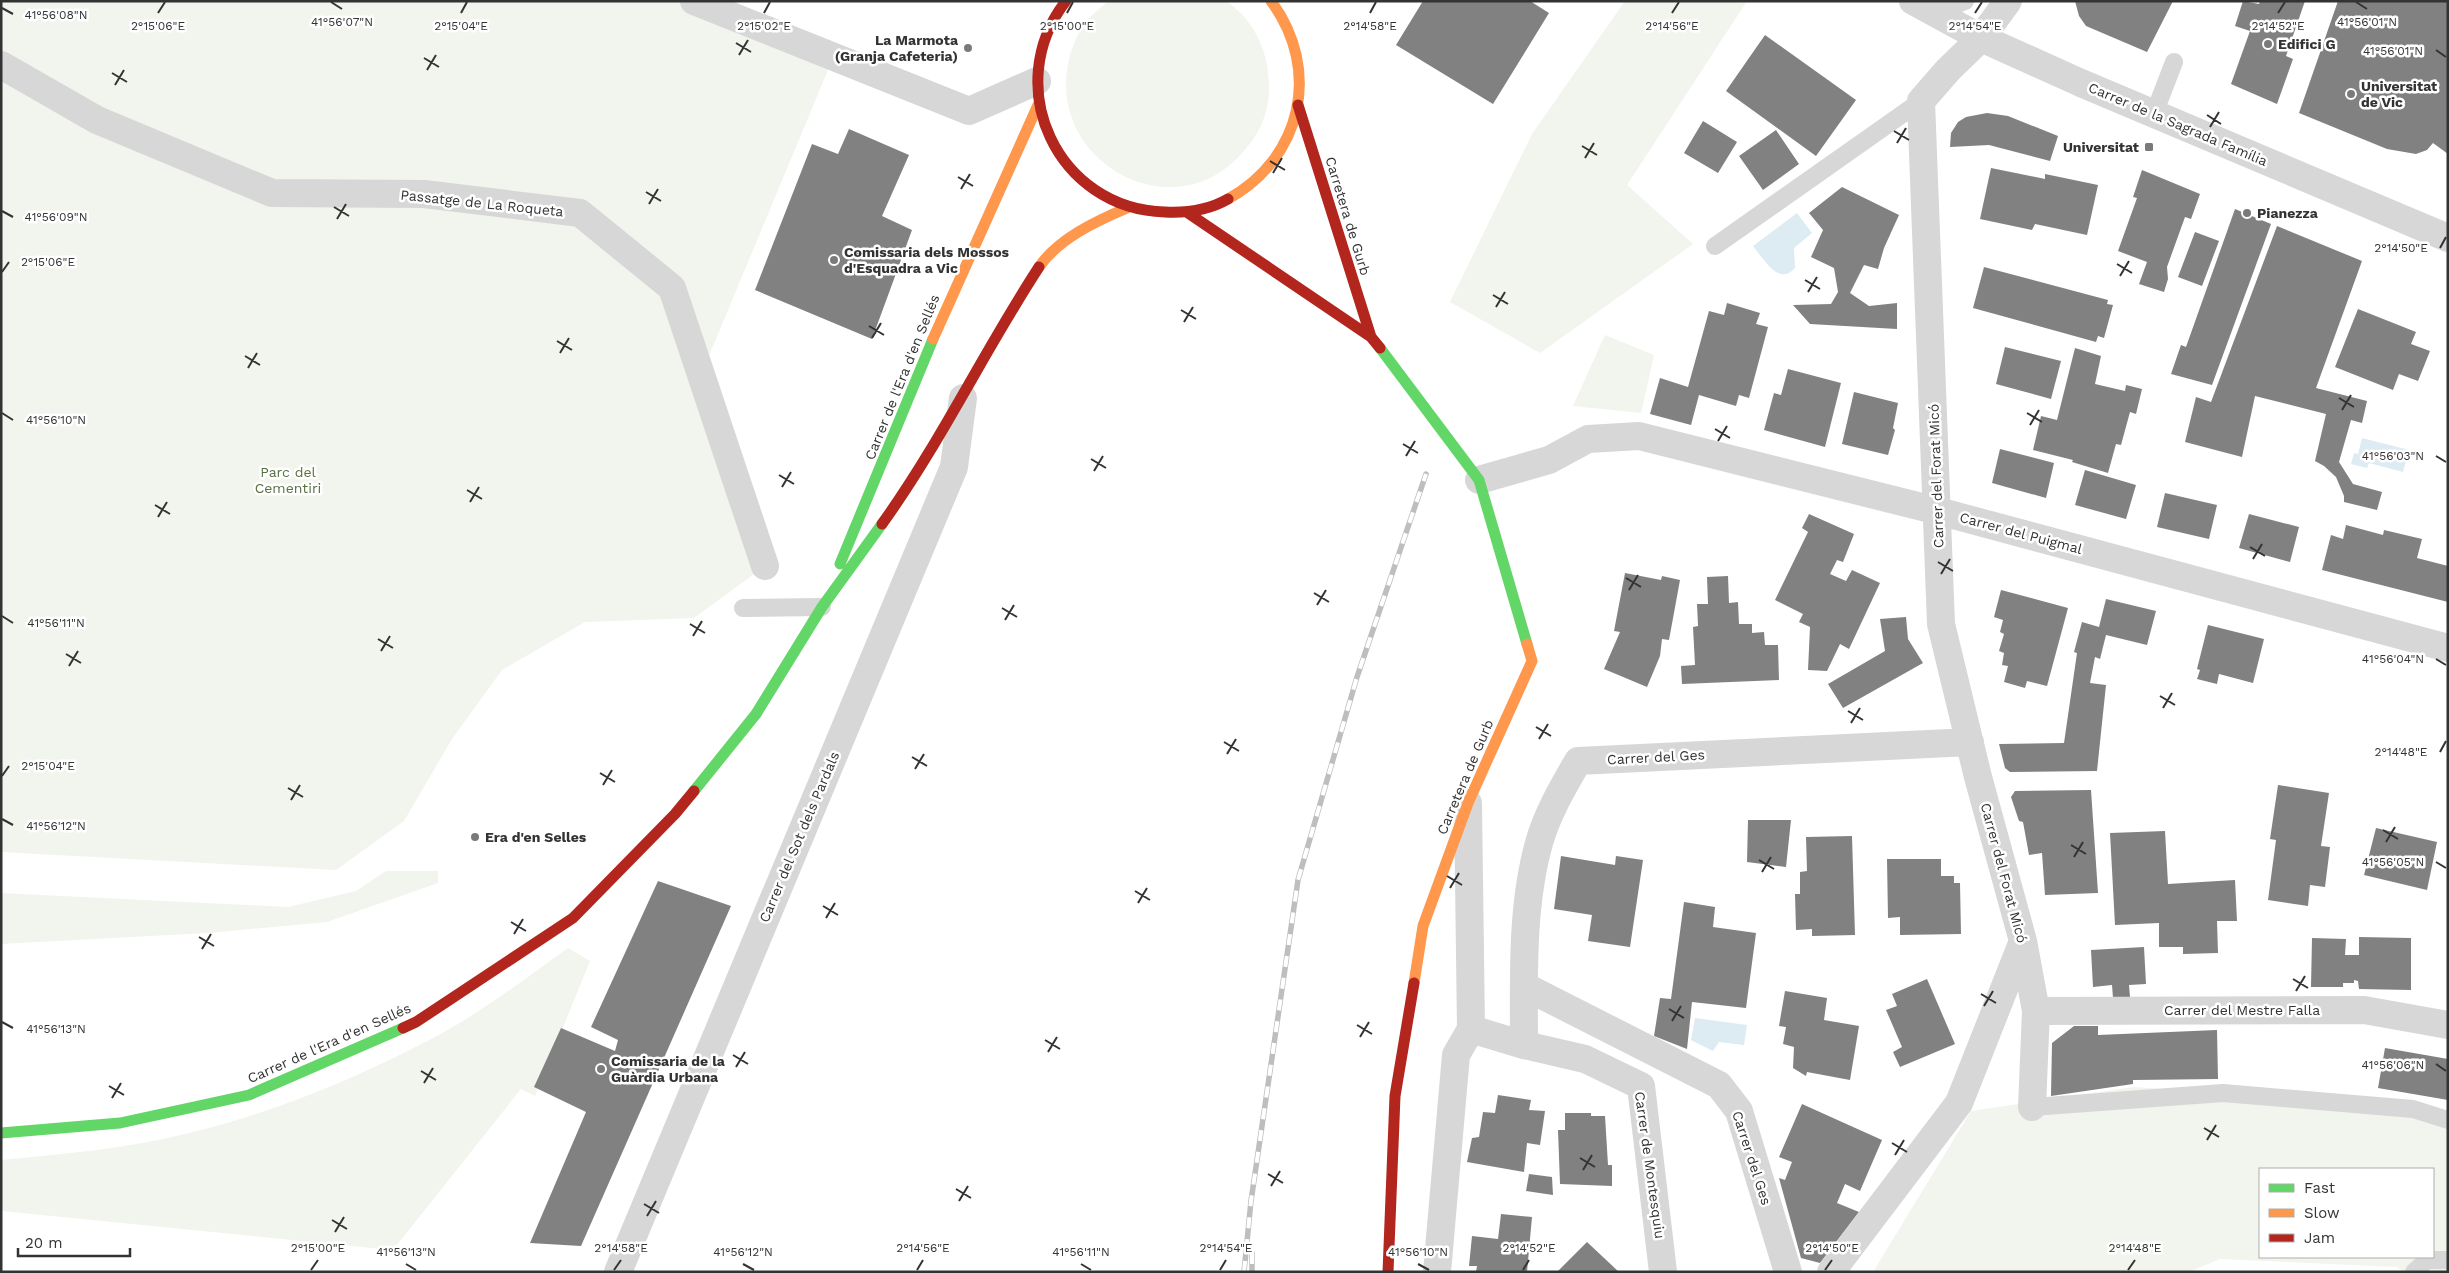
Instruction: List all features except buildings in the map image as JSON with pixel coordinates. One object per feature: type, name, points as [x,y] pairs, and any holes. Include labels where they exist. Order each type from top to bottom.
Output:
[{"type":"street","points":[[694,1],[969,111],[1038,93]]},
{"type":"street","points":[[1066,1],[1048,29],[1039,56],[1038,93],[1051,142],[1072,173],[1098,193],[1126,208],[1156,214],[1188,213],[1212,207],[1234,196],[1256,180],[1275,161],[1284,144],[1298,105],[1298,62],[1292,40],[1273,3]]},
{"type":"street","points":[[1921,101],[1948,70],[1981,38],[2008,1]]},
{"type":"street","name":"Carrer de la Sagrada Família","points":[[1923,7],[1981,38],[2154,114],[2448,238]]},
{"type":"street","name":"Passatge de La Roqueta","points":[[1,65],[97,120],[272,193],[424,194],[580,212],[672,288],[765,566]]},
{"type":"street","name":"Carrer de l'Era d'en Sellés","points":[[822,608],[950,297],[1038,93]]},
{"type":"street","name":"Carrer del Forat Micó","points":[[1921,101],[1941,624],[2023,941],[2036,1011],[2032,1107]]},
{"type":"street","name":"Carretera de Gurb","points":[[1298,105],[1371,337]]},
{"type":"street","name":"Carrer de l'Era d'en Sellés","points":[[1,1133],[120,1123],[250,1095],[416,1022],[573,918],[676,814],[756,714],[822,608],[904,494],[963,398],[1014,305],[1047,255],[1098,220],[1126,208]]},
{"type":"street","name":"Carretera de Gurb","points":[[1188,213],[1371,337],[1480,480],[1532,661],[1468,803],[1423,926],[1395,1096],[1388,1272]]},
{"type":"street","name":"Carrer del Sot dels Pardals","points":[[618,1272],[954,467],[963,398]]},
{"type":"street","name":"Carrer del Puigmal","points":[[1480,480],[1548,460],[1588,440],[1640,436],[1938,511],[2448,648]]},
{"type":"street","name":"Carrer del Ges","points":[[1524,1045],[1526,915],[1539,844],[1555,800],[1578,761],[1970,742]]},
{"type":"street","points":[[1438,1272],[1456,1054],[1472,1029],[1468,803]]},
{"type":"street","points":[[1831,1272],[1959,1103],[2023,941]]},
{"type":"street","name":"Carrer del Ges","points":[[1524,986],[1720,1085],[1739,1112],[1788,1272]]},
{"type":"street","name":"Carrer del Mestre Falla","points":[[2036,1011],[2364,1010],[2448,1025]]},
{"type":"street","name":"Carrer de Montesquiu","points":[[1472,1029],[1524,1045],[1585,1059],[1641,1086],[1663,1272]]},
{"type":"lane","points":[[1923,7],[1965,1]]},
{"type":"lane","points":[[2154,114],[2174,62]]},
{"type":"lane","points":[[1715,246],[1921,101]]},
{"type":"lane","points":[[743,608],[822,608]]},
{"type":"lane","points":[[2032,1107],[2223,1093],[2413,1109],[2448,1120]]},
{"type":"lane","points":[[2414,1272],[2427,1260],[2448,1260]]},
{"type":"green space","name":"Parc del Cementiri","points":[[1,1],[694,1],[833,58],[701,375],[765,566],[694,618],[585,622],[502,670],[452,739],[404,821],[336,870],[1,852]]},
{"type":"green space","points":[[1108,1],[1226,1],[1246,19],[1260,41],[1269,79],[1267,109],[1257,133],[1248,146],[1215,176],[1184,186],[1152,185],[1123,175],[1097,157],[1078,131],[1067,100],[1069,58],[1075,40],[1084,24]]},
{"type":"green space","points":[[1625,1],[1747,1],[1627,185],[1693,244],[1540,353],[1450,302],[1532,134]]},
{"type":"green space","points":[[1605,335],[1654,355],[1641,413],[1573,406]]},
{"type":"green space","points":[[386,871],[438,871],[438,883],[327,922],[207,933],[1,944],[1,893],[288,907],[356,891]]},
{"type":"green space","points":[[568,948],[590,961],[535,1096],[521,1089],[393,1250],[1,1211],[1,1160],[140,1144],[218,1126],[282,1105],[344,1081],[435,1037],[486,1006]]},
{"type":"green space","points":[[2133,1087],[2420,1105],[2448,1115],[2448,1272],[2403,1272],[2397,1267],[2220,1259],[2189,1272],[1873,1272],[1971,1111]]},
{"type":"shaded area","points":[[1797,213],[1812,233],[1794,248],[1795,268],[1789,273],[1777,273],[1766,263],[1753,246]]},
{"type":"shaded area","points":[[2362,438],[2409,450],[2403,472],[2369,463],[2367,468],[2351,464],[2354,453],[2358,454]]},
{"type":"shaded area","points":[[1695,1018],[1747,1025],[1744,1045],[1719,1042],[1713,1051],[1691,1040]]},
{"type":"railway","points":[[1244,1272],[1251,1201],[1298,880],[1357,677],[1426,474]]},
{"type":"railway","points":[[1252,1253],[1252,1272]]},
{"type":"traffic: fast","points":[[840,564],[933,339]]},
{"type":"traffic: fast","points":[[1380,348],[1479,480],[1527,644]]},
{"type":"traffic: fast","points":[[694,791],[756,714],[822,607],[882,524]]},
{"type":"traffic: fast","points":[[1,1133],[120,1123],[249,1095],[403,1028]]},
{"type":"traffic: slow","points":[[1228,199],[1253,182],[1273,160],[1288,137],[1296,110],[1299,83],[1296,55],[1287,28],[1271,1]]},
{"type":"traffic: slow","points":[[933,339],[1038,105]]},
{"type":"traffic: slow","points":[[1039,267],[1067,239],[1127,208]]},
{"type":"traffic: slow","points":[[1414,983],[1423,926],[1468,803],[1532,661],[1527,644]]},
{"type":"traffic: jam","points":[[1066,1],[1047,34],[1038,69],[1040,104],[1050,137],[1069,166],[1095,190],[1127,206],[1165,212],[1181,212],[1205,208],[1228,199]]},
{"type":"traffic: jam","points":[[1298,105],[1371,337]]},
{"type":"traffic: jam","points":[[1188,213],[1371,337],[1380,348]]},
{"type":"traffic: jam","points":[[882,524],[924,461],[1039,267]]},
{"type":"traffic: jam","points":[[403,1028],[416,1022],[573,918],[675,814],[694,791]]},
{"type":"traffic: jam","points":[[1388,1272],[1395,1096],[1414,983]]},
{"type":"place","name":"Edifici G","points":[[2268,44]]},
{"type":"place","name":"La Marmota (Granja Cafeteria)","points":[[968,48]]},
{"type":"place","name":"Universitat de Vic","points":[[2351,94]]},
{"type":"place","name":"Universitat","points":[[2149,147]]},
{"type":"place","name":"Pianezza","points":[[2247,213]]},
{"type":"place","name":"Comissaria dels Mossos d'Esquadra a Vic","points":[[834,260]]},
{"type":"place","name":"Era d'en Selles","points":[[475,837]]},
{"type":"place","name":"Comissaria de la Guàrdia Urbana","points":[[601,1069]]}]
